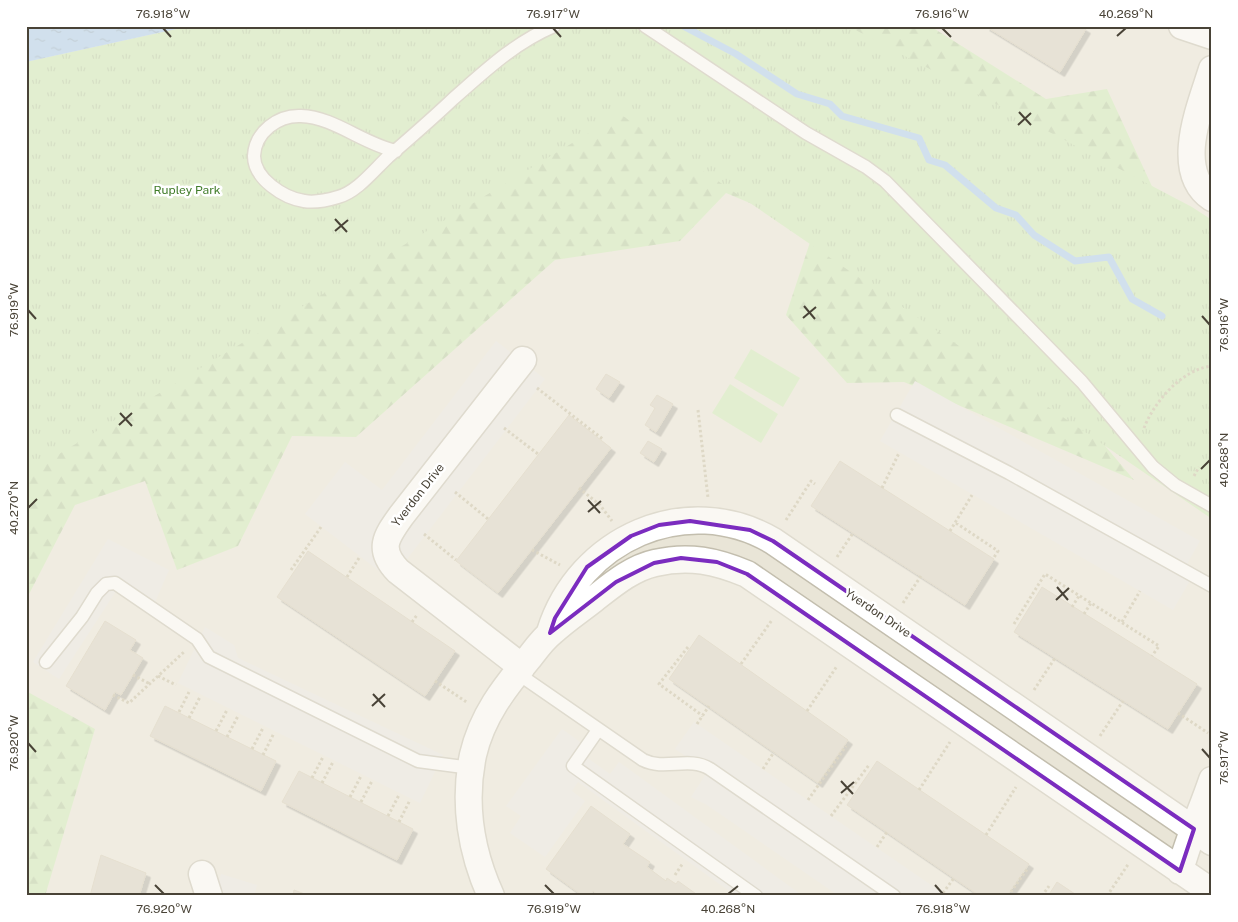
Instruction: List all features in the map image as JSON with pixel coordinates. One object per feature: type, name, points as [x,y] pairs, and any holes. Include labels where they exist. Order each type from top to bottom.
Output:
[{"type":"street","points":[[1182,26],[1212,36]]},
{"type":"street","points":[[1212,69],[1196,122],[1191,156],[1194,177],[1203,191],[1212,198]]},
{"type":"street","name":"Yverdon Drive","points":[[523,360],[401,516],[388,535],[385,544],[386,554],[398,571],[519,670],[550,633],[616,582],[654,563],[681,558],[717,562],[747,574],[1212,892]]},
{"type":"street","name":"Yverdon Drive","points":[[550,633],[568,591],[587,567],[622,540],[660,525],[690,521],[722,522],[750,530],[773,541],[1203,836]]},
{"type":"street","points":[[491,896],[480,872],[473,841],[469,809],[471,768],[482,728],[494,702],[519,670]]},
{"type":"street","points":[[1180,871],[1203,836],[1212,780]]},
{"type":"lane","points":[[396,150],[370,143],[316,118],[299,115],[281,118],[268,126],[258,140],[254,156],[264,178],[282,194],[304,201],[320,201],[340,196],[356,186],[495,61],[520,43],[554,26]]},
{"type":"lane","points":[[645,26],[806,133],[866,167],[885,181],[1082,382],[1153,467],[1175,485],[1212,506]]},
{"type":"lane","points":[[897,415],[1009,473],[1212,586]]},
{"type":"lane","points":[[46,662],[82,617],[97,593],[106,584],[115,583],[198,639],[209,657],[418,761],[471,768]]},
{"type":"lane","points":[[519,670],[598,730],[650,764],[703,764],[894,896]]},
{"type":"lane","points":[[598,730],[573,766],[756,896]]},
{"type":"path","points":[[1143,435],[1151,414],[1172,388],[1197,369],[1212,366]]},
{"type":"path","points":[[537,388],[604,440]]},
{"type":"path","points":[[698,410],[708,501]]},
{"type":"path","points":[[504,428],[538,454]]},
{"type":"path","points":[[882,488],[900,453]]},
{"type":"path","points":[[782,526],[810,481],[815,484]]},
{"type":"path","points":[[579,488],[600,505],[613,523]]},
{"type":"path","points":[[456,492],[488,519]]},
{"type":"path","points":[[950,531],[972,495]]},
{"type":"path","points":[[956,522],[998,551],[993,559]]},
{"type":"path","points":[[291,570],[321,527]]},
{"type":"path","points":[[424,534],[456,560]]},
{"type":"path","points":[[532,550],[566,568]]},
{"type":"path","points":[[347,577],[359,558]]},
{"type":"path","points":[[1014,624],[1045,574],[1159,646],[1152,656]]},
{"type":"path","points":[[900,607],[921,576]]},
{"type":"path","points":[[1122,622],[1140,591]]},
{"type":"path","points":[[1072,606],[1080,596]]},
{"type":"path","points":[[1084,614],[1091,603]]},
{"type":"path","points":[[741,664],[775,616]]},
{"type":"path","points":[[688,646],[659,684],[703,716]]},
{"type":"path","points":[[113,695],[129,703],[185,651]]},
{"type":"path","points":[[1030,697],[1055,658]]},
{"type":"path","points":[[807,710],[841,661]]},
{"type":"path","points":[[133,675],[150,684]]},
{"type":"path","points":[[158,676],[176,685]]},
{"type":"path","points":[[435,681],[469,704]]},
{"type":"path","points":[[179,712],[189,692]]},
{"type":"path","points":[[189,718],[200,697]]},
{"type":"path","points":[[1096,742],[1123,701]]},
{"type":"path","points":[[698,724],[710,706]]},
{"type":"path","points":[[216,731],[227,710]]},
{"type":"path","points":[[1178,714],[1208,733]]},
{"type":"path","points":[[227,737],[238,716]]},
{"type":"path","points":[[252,749],[263,728]]},
{"type":"path","points":[[263,755],[274,733]]},
{"type":"path","points":[[919,790],[952,738]]},
{"type":"path","points":[[808,800],[846,746]]},
{"type":"path","points":[[763,769],[774,752]]},
{"type":"path","points":[[312,778],[323,757]]},
{"type":"path","points":[[322,783],[333,762]]},
{"type":"path","points":[[831,816],[869,764]]},
{"type":"path","points":[[350,797],[361,776]]},
{"type":"path","points":[[361,802],[372,781]]},
{"type":"path","points":[[986,835],[1018,784]]},
{"type":"path","points":[[388,816],[399,795]]},
{"type":"path","points":[[399,822],[410,800]]},
{"type":"path","points":[[877,847],[887,832]]},
{"type":"path","points":[[1107,896],[1131,860]]},
{"type":"path","points":[[675,875],[684,861]]},
{"type":"path","points":[[1008,896],[1028,868]]},
{"type":"path","points":[[943,893],[954,878]]},
{"type":"path","points":[[1042,896],[1049,886]]},
{"type":"highlighted area","points":[[690,521],[750,530],[773,541],[1194,829],[1180,871],[747,574],[717,562],[681,558],[654,563],[616,582],[550,633],[555,618],[587,567],[631,536],[659,525]]},
{"type":"shaded area","points":[[232,26],[1212,26],[1212,896],[26,896],[26,534]]},
{"type":"shaded area","points":[[496,341],[545,379],[391,580],[305,514],[345,462],[382,490]]},
{"type":"shaded area","points":[[915,381],[1200,541],[1183,571],[1192,577],[1173,610],[880,441]]},
{"type":"shaded area","points":[[108,539],[169,570],[152,609],[116,591],[59,679],[33,662]]},
{"type":"shaded area","points":[[205,627],[234,645],[238,658],[443,755],[420,803],[178,683]]},
{"type":"shaded area","points":[[694,722],[947,896],[839,896],[707,805],[691,797],[708,771],[675,749]]},
{"type":"shaded area","points":[[562,729],[587,747],[582,754],[610,774],[619,762],[803,896],[736,896],[578,782],[572,791],[585,801],[545,857],[510,833],[521,816],[506,806]]},
{"type":"shaded area","points":[[221,874],[257,885],[254,896],[215,896]]},
{"type":"green space","points":[[190,26],[572,47],[951,264],[1134,480],[904,382],[847,383],[786,315],[814,230],[726,193],[680,241],[555,260],[356,437],[292,436],[238,546],[177,570],[145,481],[75,505],[26,600],[26,62]]},
{"type":"green space","name":"Rupley Park","points":[[190,26],[848,26],[1192,207],[1212,220],[1212,519],[620,114],[26,474],[26,62]]},
{"type":"green space","points":[[652,26],[930,26],[1046,99],[1107,89],[1162,208]]},
{"type":"green space","points":[[751,349],[800,378],[783,407],[734,378]]},
{"type":"green space","points":[[730,384],[778,414],[761,443],[712,413]]},
{"type":"green space","points":[[26,691],[95,729],[45,896],[26,896]]},
{"type":"water","points":[[26,26],[190,26],[26,62]]},
{"type":"building","points":[[985,26],[1081,26],[1086,29],[1060,72]]},
{"type":"building","points":[[606,374],[620,382],[609,398],[596,389]]},
{"type":"building","points":[[657,395],[673,404],[656,432],[645,425],[655,408],[650,405]]},
{"type":"building","points":[[569,415],[611,448],[498,593],[456,561]]},
{"type":"building","points":[[648,441],[662,449],[654,462],[640,453]]},
{"type":"building","points":[[840,461],[994,559],[965,605],[811,506]]},
{"type":"building","points":[[308,551],[455,651],[425,696],[277,597]]},
{"type":"building","points":[[1042,587],[1197,684],[1168,729],[1014,632]]},
{"type":"building","points":[[105,621],[136,640],[130,650],[143,658],[121,695],[115,692],[105,710],[66,686]]},
{"type":"building","points":[[699,635],[848,740],[818,783],[669,679]]},
{"type":"building","points":[[165,706],[276,761],[261,791],[150,736]]},
{"type":"building","points":[[877,761],[1029,864],[1007,896],[980,896],[847,805]]},
{"type":"building","points":[[299,771],[413,829],[397,860],[282,802]]},
{"type":"building","points":[[591,806],[630,834],[623,844],[650,862],[647,867],[666,881],[667,878],[676,884],[678,881],[699,896],[599,896],[593,891],[590,896],[583,896],[546,869]]},
{"type":"building","points":[[101,855],[146,873],[139,896],[90,896]]},
{"type":"building","points":[[1057,882],[1078,896],[1048,896]]},
{"type":"building","points":[[294,890],[310,896],[293,896]]},
{"type":"waterway","points":[[683,26],[736,54],[797,94],[830,104],[842,116],[919,138],[929,160],[945,165],[996,208],[1016,215],[1034,235],[1075,261],[1109,257],[1132,299],[1162,316]]}]
